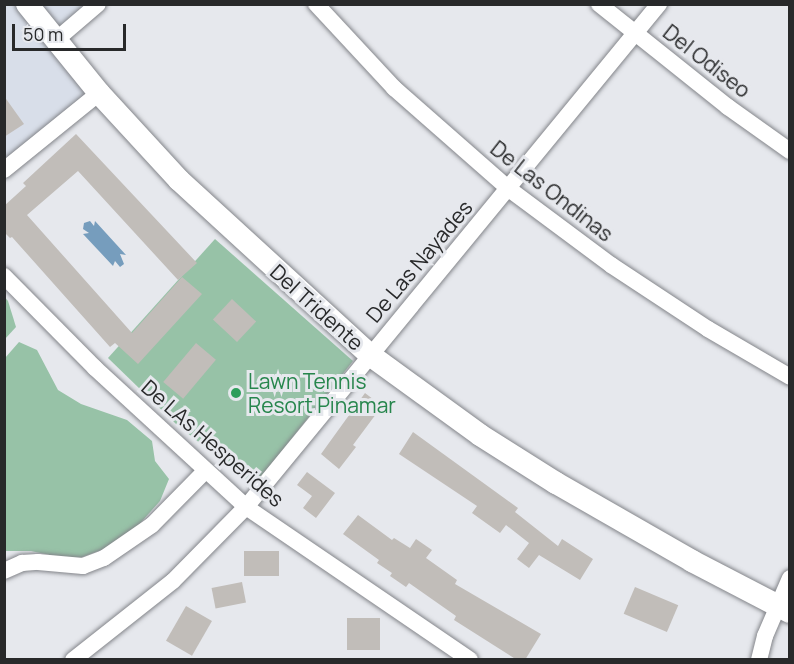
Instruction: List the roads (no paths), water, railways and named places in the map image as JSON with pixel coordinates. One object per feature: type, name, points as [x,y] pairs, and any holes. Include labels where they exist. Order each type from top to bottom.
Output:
[{"type":"main road","name":"Del Tridente","points":[[27,4],[99,93],[179,180],[370,355],[480,435],[556,483],[783,609]]},
{"type":"street","points":[[56,40],[98,4]]},
{"type":"street","name":"De Las Ondinas","points":[[316,4],[394,88],[509,189],[611,265],[708,329],[789,377]]},
{"type":"street","name":"Del Odiseo","points":[[599,4],[789,151]]},
{"type":"street","name":"De Las Nayades","points":[[73,660],[173,580],[246,507],[659,4]]},
{"type":"street","points":[[4,170],[99,93]]},
{"type":"street","name":"De LAs Hesperides","points":[[4,276],[95,368],[246,507],[470,660]]},
{"type":"street","points":[[4,571],[22,563],[83,566],[104,558],[152,525],[205,471]]},
{"type":"street","points":[[759,660],[765,636],[783,609],[789,578]]},
{"type":"water","points":[[90,221],[94,226],[95,221],[126,255],[120,254],[124,264],[120,267],[115,261],[113,266],[83,234],[89,233],[83,229],[84,223]]},
{"type":"place","name":"Lawn Tennis Resort Pinamar","points":[[236,393]]}]
